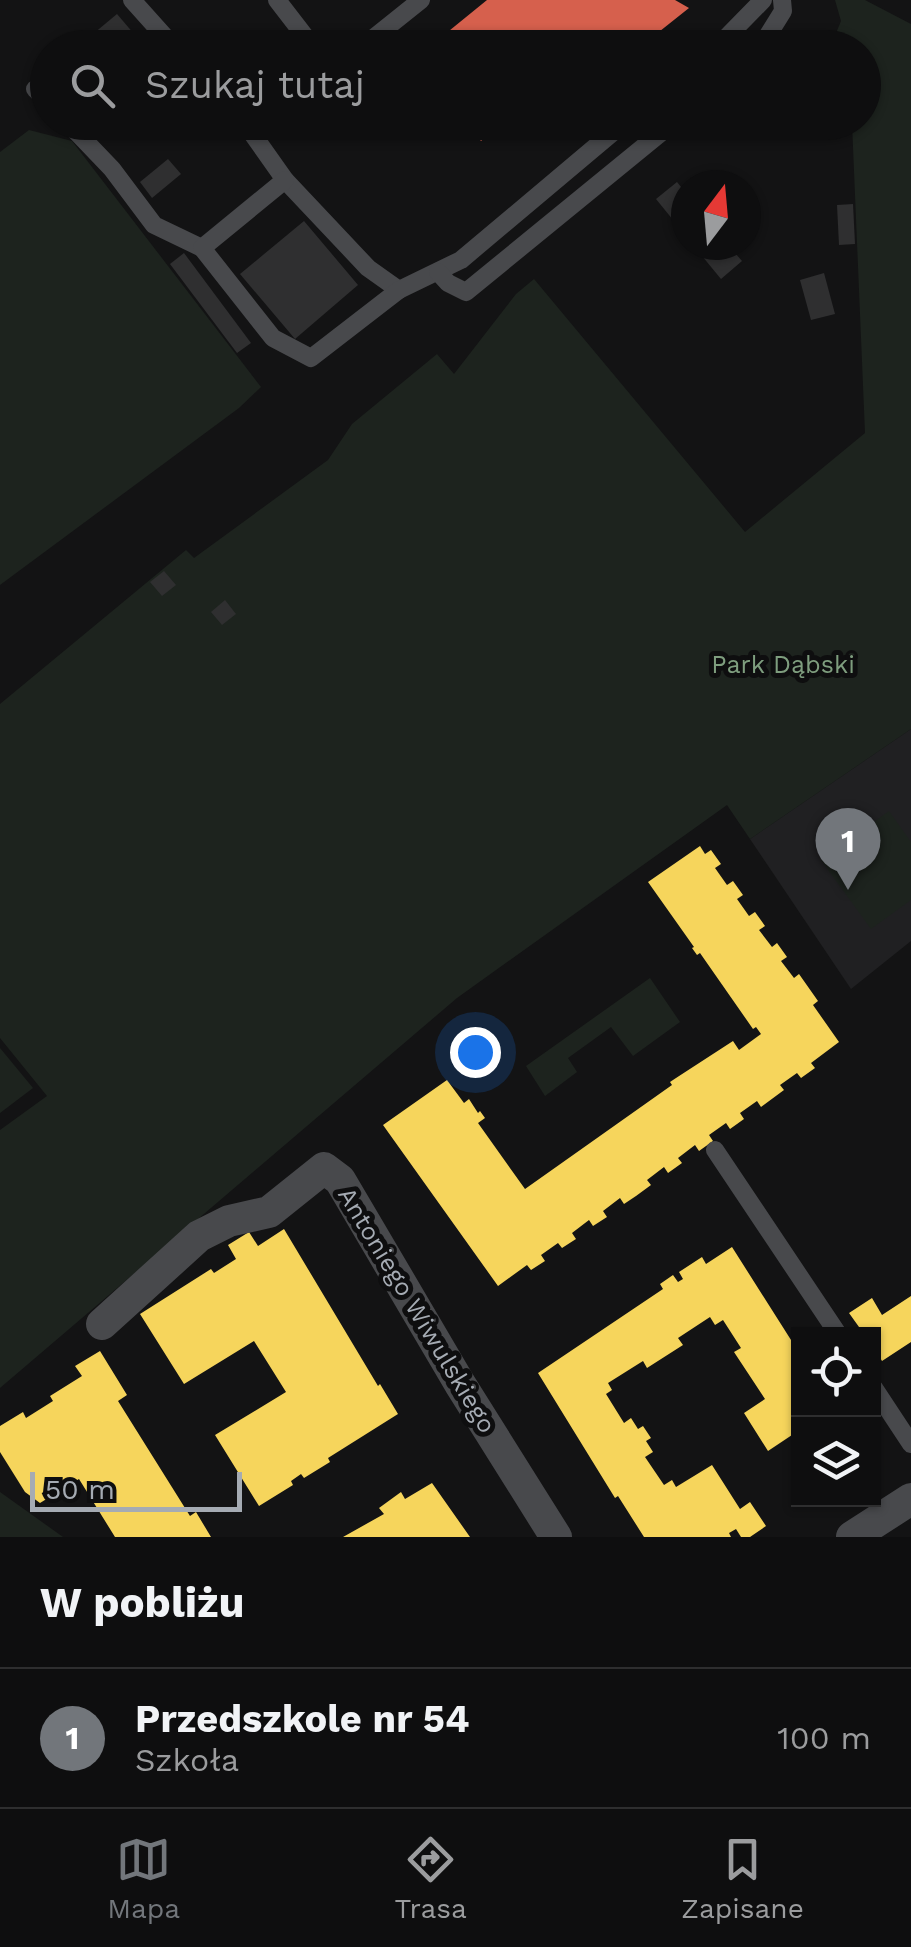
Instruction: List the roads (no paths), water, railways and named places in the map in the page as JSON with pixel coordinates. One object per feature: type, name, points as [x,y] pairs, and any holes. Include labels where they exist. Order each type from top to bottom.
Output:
[{"type":"street","name":"Antoniego Wiwulskiego","points":[[102,1324],[200,1236],[229,1221],[268,1212],[324,1168],[340,1180],[556,1537]]},
{"type":"street","points":[[852,1537],[911,1499]]},
{"type":"lane","points":[[132,0],[159,30]]},
{"type":"lane","points":[[277,0],[300,30]]},
{"type":"lane","points":[[384,30],[421,0]]},
{"type":"lane","points":[[733,30],[762,0]]},
{"type":"lane","points":[[771,30],[783,10],[782,0]]},
{"type":"lane","points":[[84,140],[154,225],[202,248],[273,338],[310,358],[399,290],[460,260],[604,140]]},
{"type":"lane","points":[[257,140],[285,180],[368,268],[399,290]]},
{"type":"lane","points":[[438,272],[448,283],[466,292],[652,140]]},
{"type":"lane","points":[[202,248],[285,180]]},
{"type":"lane","points":[[714,1150],[833,1327]]},
{"type":"lane","points":[[881,1399],[911,1444]]},
{"type":"place","name":"Przedszkole nr 54","points":[[848,890]]},
{"type":"park label","name":"Park Dąbski","points":[[783,664]]}]
